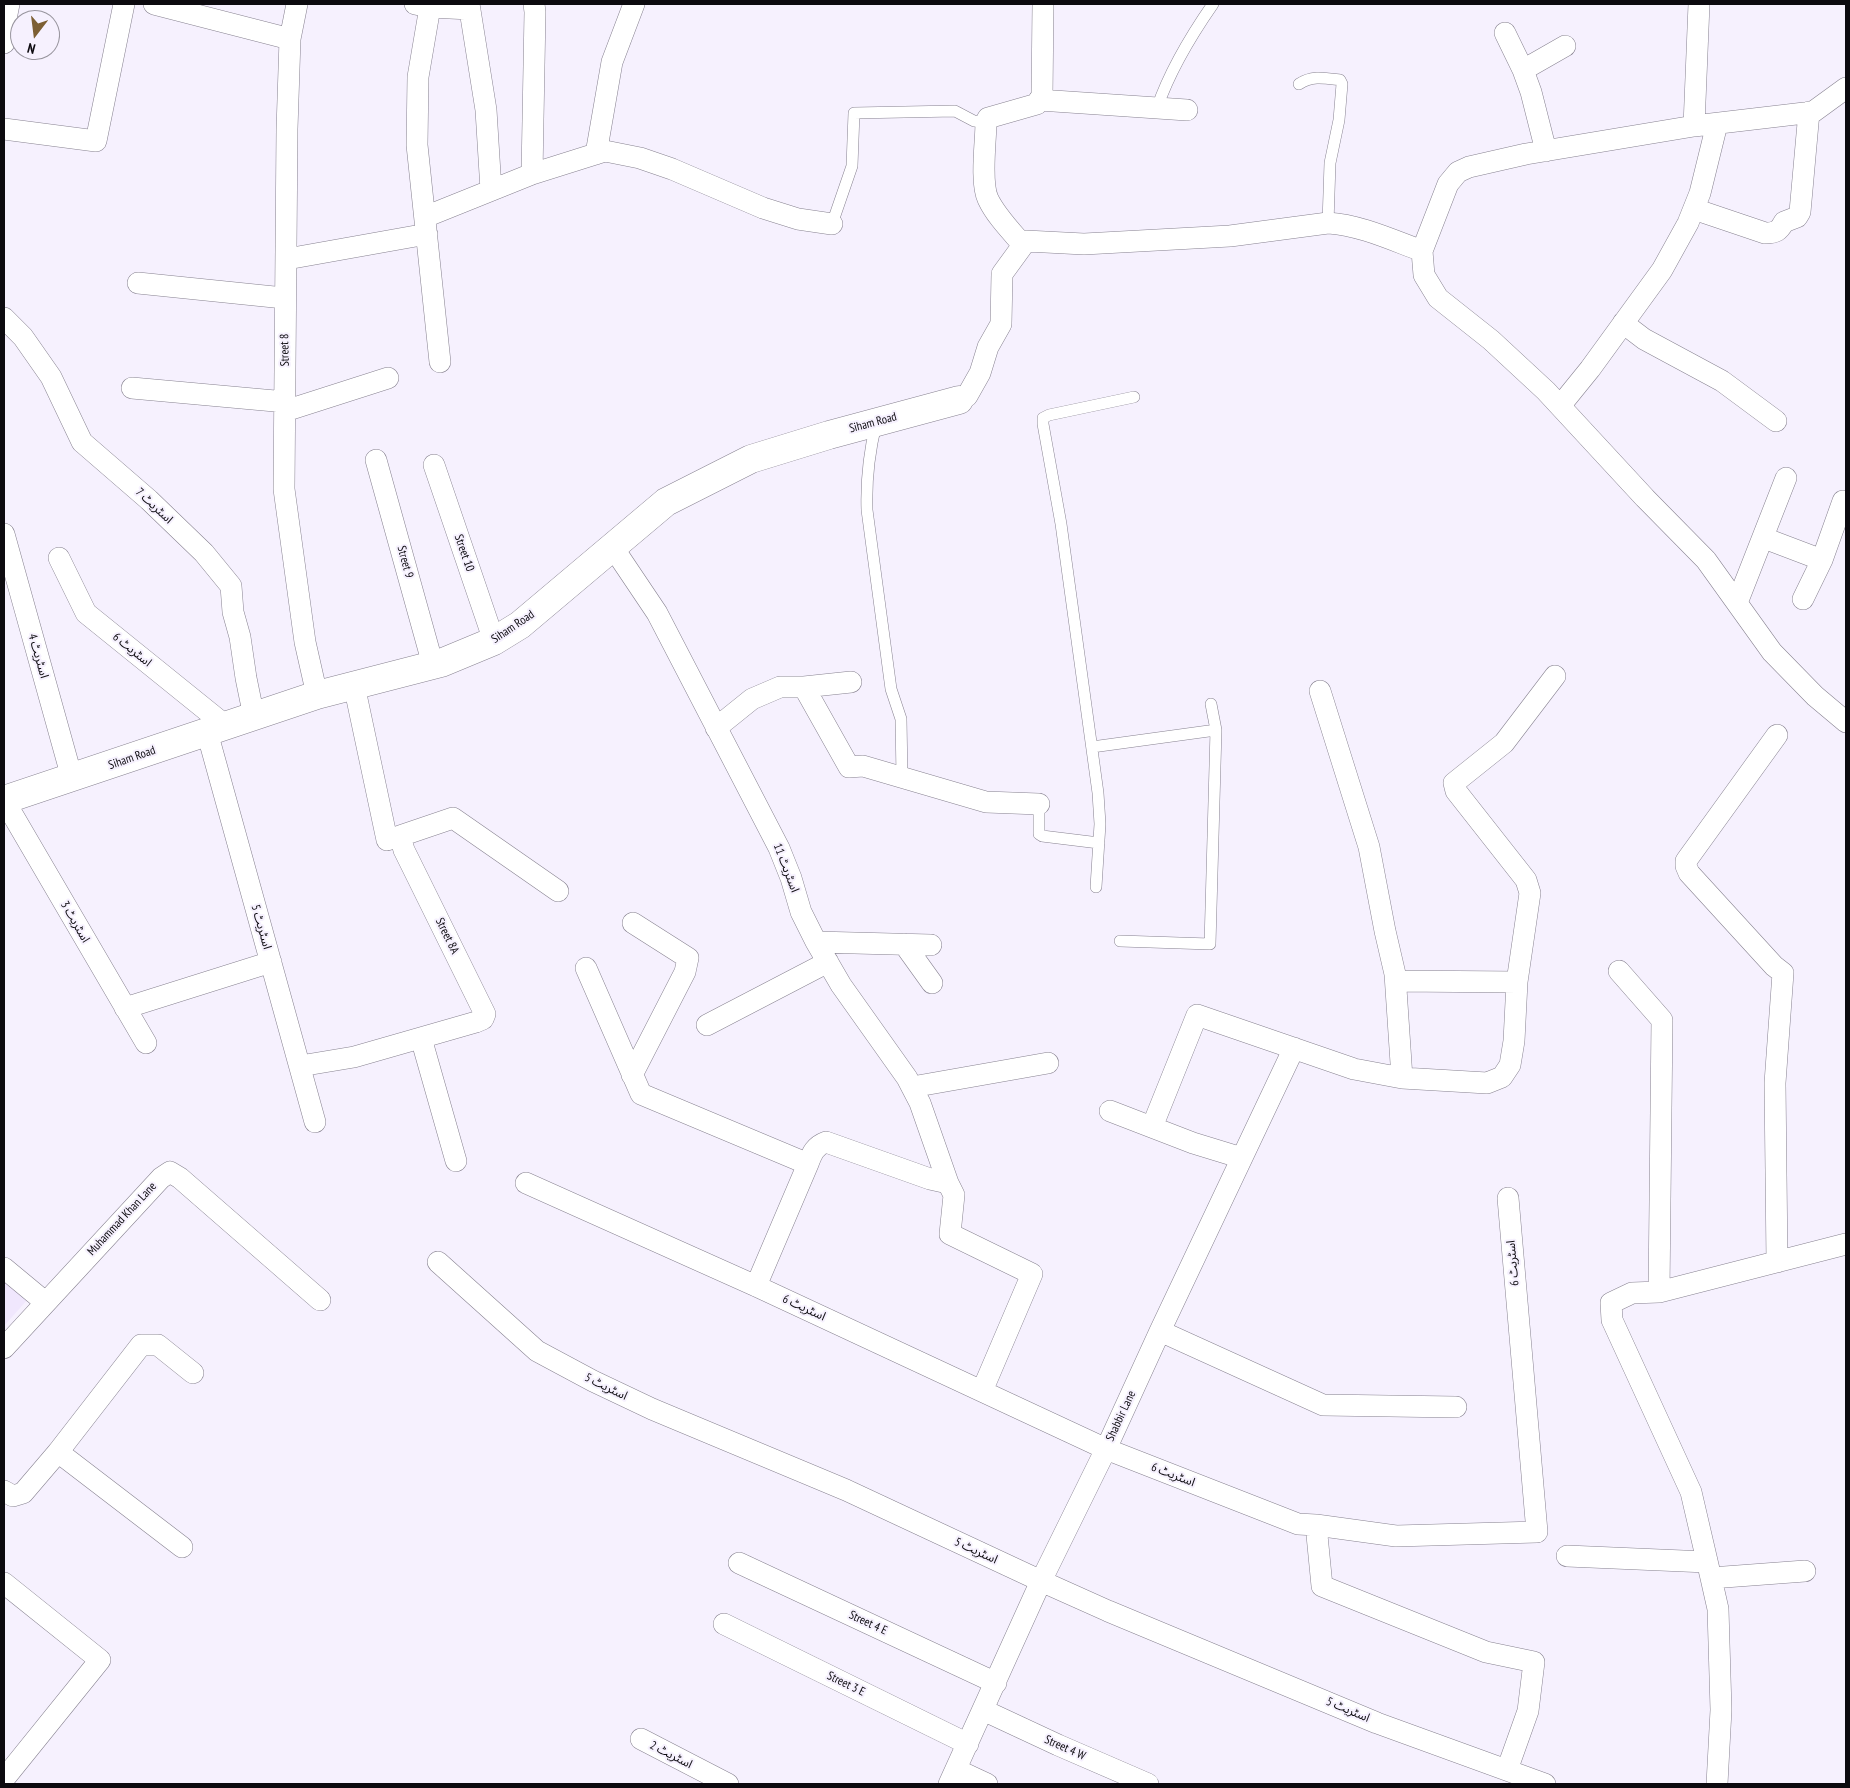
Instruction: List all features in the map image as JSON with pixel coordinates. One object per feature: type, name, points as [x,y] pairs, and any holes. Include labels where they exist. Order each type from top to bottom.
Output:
[{"type":"street","points":[[4,43],[9,4]]},
{"type":"street","points":[[4,129],[96,141],[124,4]]},
{"type":"street","points":[[154,4],[290,39]]},
{"type":"street","name":"Street 8","points":[[297,4],[290,39],[284,298],[284,489],[305,642],[317,695]]},
{"type":"street","points":[[532,174],[534,4]]},
{"type":"street","points":[[596,154],[612,62],[634,4]]},
{"type":"street","points":[[1023,245],[987,198],[984,186],[986,122],[988,118],[1037,104],[1042,98],[1043,4]]},
{"type":"street","points":[[1694,126],[1699,4]]},
{"type":"street","points":[[440,362],[417,145],[422,5],[469,7],[486,110],[492,190]]},
{"type":"street","points":[[1505,33],[1523,70],[1531,92],[1546,151]]},
{"type":"street","points":[[1523,70],[1565,46]]},
{"type":"street","points":[[1846,88],[1813,112],[1694,126],[1546,151],[1469,167],[1458,172],[1448,184],[1422,251],[1424,275],[1438,298],[1491,340],[1560,406],[1706,560],[1772,652],[1814,696],[1846,722]]},
{"type":"street","points":[[1039,100],[1187,110]]},
{"type":"street","points":[[1694,209],[1765,233],[1774,233],[1780,230],[1784,222],[1797,216],[1800,212],[1809,112]]},
{"type":"street","points":[[1560,406],[1590,369],[1662,270],[1694,209],[1700,193],[1717,124]]},
{"type":"street","points":[[286,259],[426,225],[492,190],[532,174],[605,151],[640,158],[672,169],[763,208],[798,219],[832,224]]},
{"type":"street","points":[[959,400],[967,396],[980,373],[988,347],[1001,324],[1002,274],[1026,241],[1084,244],[1230,236],[1328,223],[1359,228],[1422,251]]},
{"type":"street","points":[[138,282],[284,298]]},
{"type":"street","name":"اسٹریٹ 7","points":[[4,318],[23,337],[51,376],[82,442],[148,500],[204,553],[231,586],[233,612],[240,637],[254,717]]},
{"type":"street","points":[[1623,323],[1644,339],[1722,381],[1776,421]]},
{"type":"street","points":[[132,388],[285,406],[388,378]]},
{"type":"street","name":"Siham Road","points":[[4,800],[317,695],[433,665],[494,641],[520,625],[666,502],[751,459],[959,400]]},
{"type":"street","name":"Street 9","points":[[376,460],[433,665]]},
{"type":"street","name":"Street 10","points":[[434,465],[494,641]]},
{"type":"street","points":[[1737,603],[1786,478]]},
{"type":"street","points":[[1804,600],[1832,548],[1843,501]]},
{"type":"street","name":"اسٹریٹ 4","points":[[4,534],[72,778]]},
{"type":"street","points":[[1764,538],[1832,548]]},
{"type":"street","name":"اسٹریٹ 11","points":[[612,546],[657,613],[779,848],[802,912],[816,942],[841,986],[912,1087],[920,1103],[943,1182],[954,1195],[950,1234],[1032,1274],[982,1391]]},
{"type":"street","name":"اسٹریٹ 6","points":[[59,558],[86,613],[216,729]]},
{"type":"street","points":[[1152,1127],[1197,1015],[1354,1069],[1402,1078],[1487,1083],[1502,1077],[1510,1065],[1514,1041],[1517,982],[1530,893],[1526,880],[1456,791],[1454,783],[1504,743],[1555,676]]},
{"type":"street","points":[[716,728],[752,699],[780,687],[804,687],[851,682]]},
{"type":"street","points":[[354,685],[387,840],[453,818],[558,891]]},
{"type":"street","points":[[804,687],[849,766],[863,766],[986,802],[1039,804]]},
{"type":"street","points":[[1320,691],[1369,848],[1384,931],[1396,981],[1402,1078]]},
{"type":"street","name":"اسٹریٹ 5","points":[[216,729],[271,962],[315,1122]]},
{"type":"street","points":[[1776,735],[1686,861],[1686,866],[1695,880],[1783,974],[1775,1083],[1778,1262]]},
{"type":"street","name":"اسٹریٹ 3","points":[[4,800],[146,1043]]},
{"type":"street","name":"Street 8A","points":[[300,1066],[354,1057],[483,1019],[485,1014],[404,850],[400,836]]},
{"type":"street","points":[[632,1075],[685,972],[688,958],[634,922]]},
{"type":"street","points":[[816,942],[932,945]]},
{"type":"street","points":[[904,944],[932,983]]},
{"type":"street","points":[[125,1008],[271,962]]},
{"type":"street","points":[[707,1025],[828,962]]},
{"type":"street","points":[[586,968],[641,1094],[808,1164]]},
{"type":"street","points":[[1619,972],[1662,1020],[1659,1292]]},
{"type":"street","points":[[1396,981],[1517,982]]},
{"type":"street","points":[[421,1038],[456,1160]]},
{"type":"street","name":"Shabbir Lane","points":[[953,1777],[1041,1581],[1106,1449],[1294,1048]]},
{"type":"street","points":[[912,1087],[1048,1063]]},
{"type":"street","points":[[1110,1111],[1242,1158]]},
{"type":"street","points":[[756,1286],[815,1148],[826,1142],[943,1182]]},
{"type":"street","name":"Muhammad Khan Lane","points":[[4,1348],[161,1178],[170,1172],[180,1178],[320,1300]]},
{"type":"street","name":"اسٹریٹ 6","points":[[526,1183],[756,1286],[1106,1449],[1298,1524],[1396,1536],[1537,1532],[1508,1198]]},
{"type":"street","points":[[1717,1784],[1721,1710],[1718,1609],[1691,1492],[1612,1320],[1611,1303],[1618,1298],[1632,1293],[1659,1292],[1846,1244]]},
{"type":"street","name":"اسٹریٹ 5","points":[[438,1262],[537,1351],[593,1381],[652,1409],[846,1490],[1041,1581],[1377,1723],[1545,1784]]},
{"type":"street","points":[[4,1268],[45,1302]]},
{"type":"street","points":[[1160,1331],[1323,1406],[1456,1407]]},
{"type":"street","points":[[4,1491],[13,1496],[23,1493],[58,1452],[141,1345],[158,1345],[193,1373]]},
{"type":"street","points":[[58,1452],[182,1547]]},
{"type":"street","points":[[1316,1525],[1322,1586],[1486,1652],[1534,1662],[1528,1711],[1507,1770]]},
{"type":"street","points":[[1567,1556],[1709,1570],[1805,1571]]},
{"type":"street","name":"Street 4 E","points":[[740,1563],[996,1683]]},
{"type":"street","points":[[4,1583],[100,1660],[4,1779]]},
{"type":"street","name":"Street 3 E","points":[[724,1624],[968,1744]]},
{"type":"street","name":"Street 4 W","points":[[983,1710],[1058,1746],[1148,1784]]},
{"type":"street","name":"اسٹریٹ 2","points":[[641,1739],[728,1784]]},
{"type":"street","points":[[953,1777],[987,1784]]},
{"type":"lane","points":[[1157,108],[1164,89],[1187,43],[1213,4]]},
{"type":"lane","points":[[1299,84],[1307,79],[1321,78],[1340,80],[1342,84],[1330,163],[1328,223]]},
{"type":"lane","points":[[832,224],[852,166],[854,113],[955,112],[974,121],[986,122]]},
{"type":"lane","points":[[1096,887],[1099,843],[1098,793],[1062,524],[1043,418],[1048,415],[1134,397]]},
{"type":"lane","points":[[876,422],[869,452],[866,489],[867,510],[891,688],[901,719],[902,777]]},
{"type":"lane","points":[[1120,941],[1210,944],[1216,730],[1211,704]]},
{"type":"lane","points":[[1092,747],[1216,730]]},
{"type":"lane","points":[[1039,804],[1039,834],[1042,836],[1099,843]]},
{"type":"shaded area","points":[[4,1262],[36,1290],[4,1326]]}]
